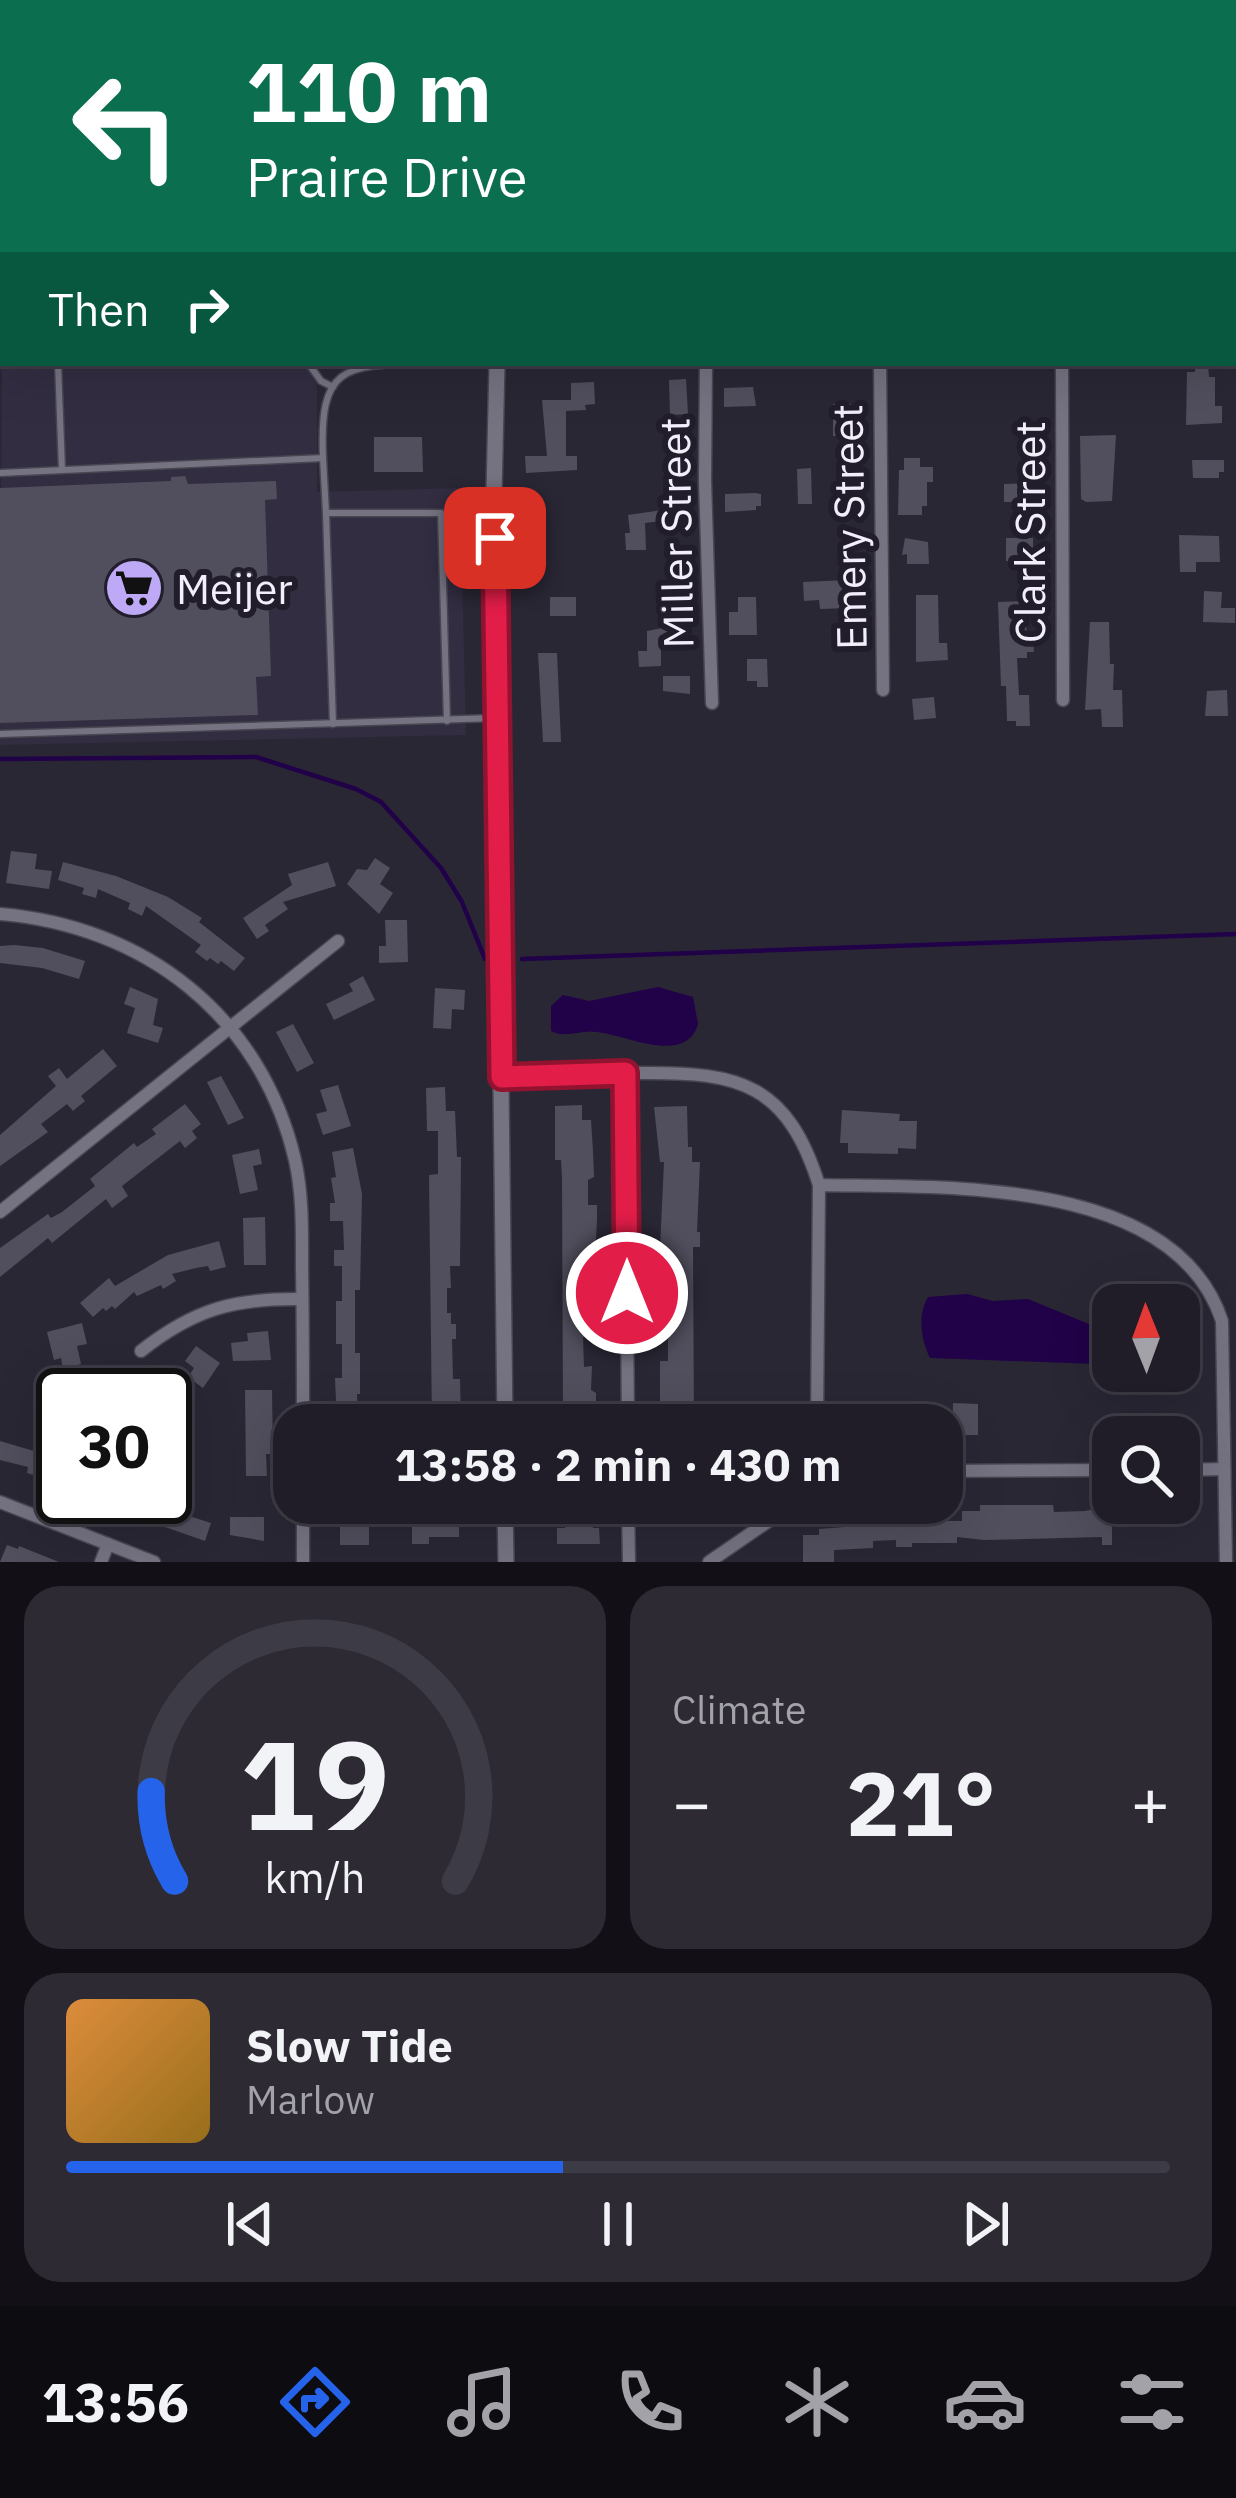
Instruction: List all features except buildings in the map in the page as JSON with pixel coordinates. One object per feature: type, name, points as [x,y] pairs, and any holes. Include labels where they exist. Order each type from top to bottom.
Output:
[{"type":"street","points":[[497,366],[494,493],[505,1404]]},
{"type":"street","name":"Miller Street","points":[[706,366],[712,703]]},
{"type":"street","name":"Emery Street","points":[[880,366],[883,690]]},
{"type":"street","name":"Clark Street","points":[[1062,366],[1063,700]]},
{"type":"street","points":[[0,914],[38,918],[119,942],[190,988],[231,1027],[276,1103],[295,1159],[302,1204],[303,1404]]},
{"type":"street","points":[[0,1212],[338,941]]},
{"type":"street","points":[[625,1073],[628,1404]]},
{"type":"street","points":[[502,1077],[692,1073],[731,1078],[762,1094],[791,1121],[808,1150],[819,1185],[817,1404]]},
{"type":"street","points":[[819,1185],[1042,1196],[1102,1214],[1158,1240],[1190,1264],[1214,1296],[1222,1321],[1226,1562]]},
{"type":"street","points":[[141,1351],[172,1327],[209,1309],[248,1300],[302,1299]]},
{"type":"street","points":[[1200,1470],[1224,1469]]},
{"type":"street","points":[[963,1472],[1092,1470]]},
{"type":"street","points":[[0,1502],[154,1562]]},
{"type":"street","points":[[303,1524],[304,1562]]},
{"type":"street","points":[[505,1524],[506,1562]]},
{"type":"street","points":[[628,1524],[629,1562]]},
{"type":"street","points":[[709,1562],[764,1524]]},
{"type":"street","points":[[101,1562],[108,1544]]},
{"type":"lane","points":[[58,366],[62,470]]},
{"type":"lane","points":[[310,366],[321,381],[333,387]]},
{"type":"lane","points":[[333,724],[321,412],[333,387],[360,366]]},
{"type":"lane","points":[[0,473],[323,458]]},
{"type":"lane","points":[[326,513],[441,514],[447,722]]},
{"type":"lane","points":[[0,734],[498,718]]},
{"type":"shaded area","points":[[2,366],[317,366],[317,492],[460,488],[466,735],[0,745]]},
{"type":"shaded area","points":[[658,987],[693,997],[698,1024],[681,1043],[654,1045],[597,1032],[551,1031],[551,1006],[563,995],[589,1001]]},
{"type":"shaded area","points":[[967,1294],[993,1301],[1028,1299],[1092,1325],[1092,1364],[930,1358],[922,1328],[928,1297]]},
{"type":"waterway","points":[[0,759],[256,757],[356,789],[381,802],[441,868],[462,902],[485,959]]},
{"type":"waterway","points":[[522,959],[1236,934]]},
{"type":"place","name":"Meijer","points":[[134,588]]},
{"type":"route","points":[[495,538],[502,1077],[625,1073],[627,1293]]}]
